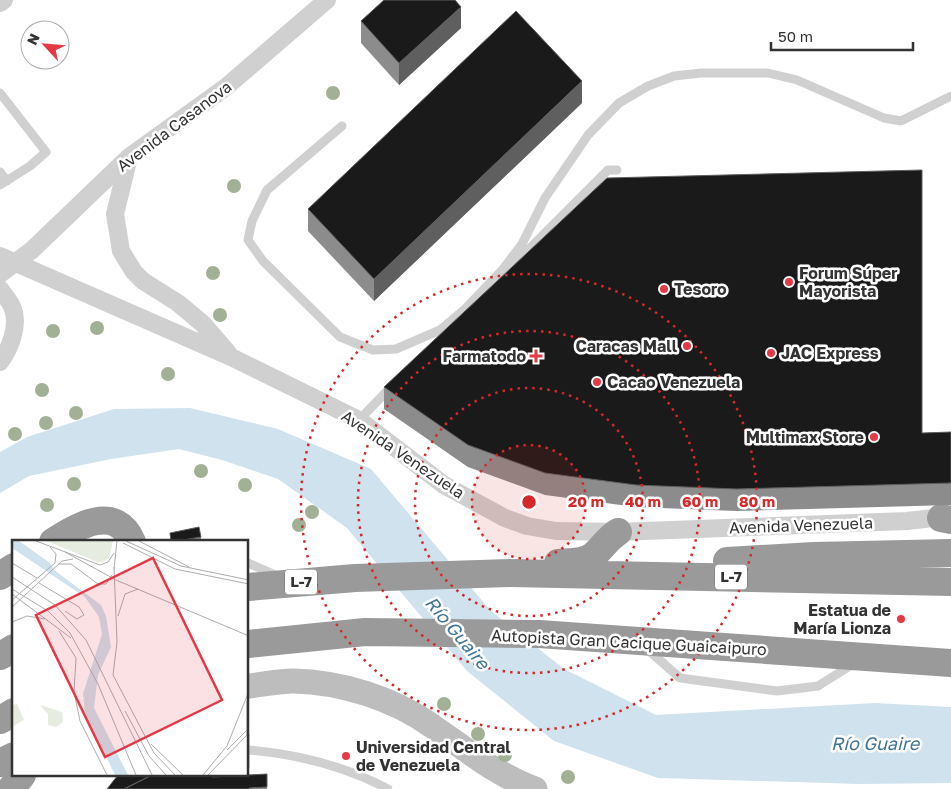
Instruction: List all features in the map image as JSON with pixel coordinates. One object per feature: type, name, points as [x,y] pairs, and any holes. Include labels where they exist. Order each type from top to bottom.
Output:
[{"type":"highway","points":[[56,540],[83,523],[95,520],[118,525],[131,540]]},
{"type":"highway","points":[[508,573],[549,563],[584,560],[594,555],[605,542],[618,532]]},
{"type":"highway","points":[[508,573],[814,556],[951,553]]},
{"type":"highway","points":[[0,576],[12,568]]},
{"type":"highway","name":"L-7","points":[[249,587],[288,582],[355,578],[508,573],[951,582]]},
{"type":"highway","name":"Autopista Gran Cacique Guaicaipuro","points":[[249,644],[365,632],[539,634],[951,663]]},
{"type":"highway","points":[[249,650],[275,642]]},
{"type":"highway","points":[[0,656],[12,651]]},
{"type":"highway","points":[[0,720],[12,713]]},
{"type":"highway","points":[[0,763],[12,757]]},
{"type":"highway","points":[[11,789],[21,776]]},
{"type":"main road","points":[[249,686],[292,681],[336,685],[385,701],[424,720],[484,763],[517,782],[535,789]]},
{"type":"street","points":[[0,3],[4,0]]},
{"type":"street","name":"Avenida Casanova","points":[[0,274],[18,262],[129,157],[226,86],[327,0]]},
{"type":"street","points":[[129,157],[115,214],[121,251],[134,272],[203,324],[231,357]]},
{"type":"street","name":"Avenida Venezuela","points":[[0,256],[18,262],[231,357],[359,420],[444,485],[506,518],[527,526],[556,531],[618,532],[948,518]]},
{"type":"street","points":[[0,289],[13,309],[14,323],[7,352],[0,362]]},
{"type":"lane","points":[[342,126],[267,190],[252,221],[248,240],[263,261],[340,338],[372,350],[396,349],[440,330],[464,310],[497,276],[522,244],[546,198],[588,135],[619,103],[648,86],[674,76],[701,73],[740,71],[768,73],[797,80],[884,118],[901,121],[951,96]]},
{"type":"lane","points":[[0,93],[46,152],[30,166],[4,183],[0,172]]},
{"type":"lane","points":[[435,343],[608,170],[617,170]]},
{"type":"lane","points":[[359,420],[400,378]]},
{"type":"lane","points":[[249,563],[272,572],[288,582]]},
{"type":"lane","points":[[637,641],[680,678],[777,691],[818,686],[864,657]]},
{"type":"lane","points":[[249,750],[285,753],[361,775],[388,789]]},
{"type":"water","name":"Río Guaire","points":[[190,408],[278,429],[371,469],[490,610],[564,669],[656,715],[875,703],[951,707],[951,783],[859,784],[658,778],[554,741],[467,671],[347,528],[278,479],[222,460],[179,449],[111,459],[29,476],[0,493],[0,452],[27,437],[114,409]]},
{"type":"building","points":[[384,0],[455,0],[461,7],[399,63],[361,21]]},
{"type":"building","points":[[516,11],[582,81],[374,279],[308,209]]},
{"type":"building","name":"Caracas Mall","points":[[922,170],[922,433],[951,432],[951,483],[736,489],[636,485],[545,473],[468,445],[384,387],[607,178]]},
{"type":"building","points":[[199,527],[201,537],[171,540],[170,533]]},
{"type":"building","points":[[267,774],[267,787],[249,789],[124,789],[151,776],[213,777]]},
{"type":"building","points":[[117,776],[151,776],[124,789],[107,789]]},
{"type":"place","name":"Forum Súper Mayorista","points":[[789,282]]},
{"type":"place","name":"Tesoro","points":[[664,289]]},
{"type":"place","name":"Caracas Mall","points":[[687,346]]},
{"type":"place","name":"JAC Express","points":[[771,353]]},
{"type":"place","name":"Farmatodo","points":[[536,356]]},
{"type":"place","name":"Cacao Venezuela","points":[[597,382]]},
{"type":"place","name":"Multimax Store","points":[[874,437]]},
{"type":"place","name":"Estatua de María Lionza","points":[[901,619]]},
{"type":"place","name":"Universidad Central de Venezuela","points":[[346,756]]}]
